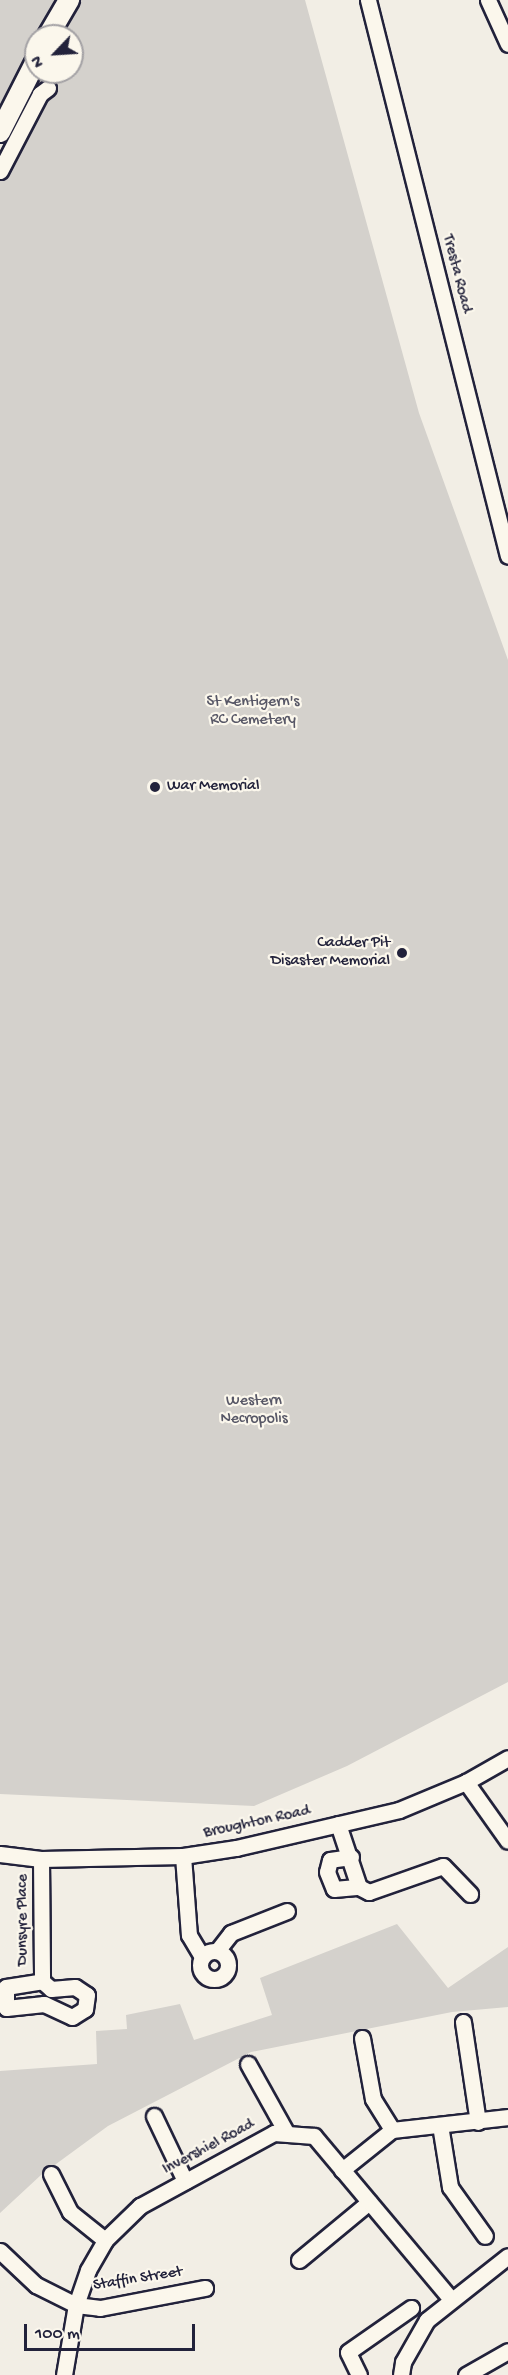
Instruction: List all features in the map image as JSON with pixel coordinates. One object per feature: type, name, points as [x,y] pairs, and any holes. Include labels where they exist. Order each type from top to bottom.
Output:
[{"type":"main road","points":[[55,24],[69,0]]},
{"type":"main road","points":[[0,132],[24,84]]},
{"type":"street","name":"Tresta Road","points":[[368,0],[508,556]]},
{"type":"street","points":[[488,0],[508,44]]},
{"type":"street","points":[[0,171],[40,94],[48,88]]},
{"type":"street","name":"Broughton Road","points":[[0,1854],[41,1859],[183,1856],[236,1848],[399,1810],[466,1782],[508,1758]]},
{"type":"street","points":[[466,1782],[508,1841]]},
{"type":"street","points":[[338,1824],[351,1857],[359,1887]]},
{"type":"street","points":[[183,1856],[189,1935],[202,1957],[203,1974],[219,1978],[228,1965],[225,1956],[217,1951]]},
{"type":"street","points":[[351,1857],[330,1860],[327,1872],[334,1889],[359,1887],[369,1892],[443,1866],[470,1894]]},
{"type":"street","name":"Dunsyre Place","points":[[41,1859],[42,1980],[51,1989],[75,1987],[87,1995],[85,2009],[72,2017],[44,2004],[6,2008],[6,1987],[42,1980]]},
{"type":"street","points":[[202,1957],[217,1951],[231,1933],[287,1911]]},
{"type":"street","points":[[463,2022],[478,2122]]},
{"type":"street","points":[[362,2038],[374,2099],[393,2130]]},
{"type":"street","points":[[248,2064],[286,2132]]},
{"type":"street","points":[[154,2116],[185,2181]]},
{"type":"street","points":[[342,2170],[393,2130],[508,2117]]},
{"type":"street","points":[[440,2125],[450,2187],[485,2236]]},
{"type":"street","name":"Invershiel Road","points":[[64,2375],[76,2305],[88,2270],[105,2240],[140,2206],[274,2133],[286,2132],[314,2136],[450,2298]]},
{"type":"street","points":[[51,2174],[70,2212],[105,2240]]},
{"type":"street","points":[[299,2260],[369,2202]]},
{"type":"street","points":[[0,2251],[36,2285],[76,2305]]},
{"type":"street","points":[[401,2375],[417,2332],[450,2298],[506,2262]]},
{"type":"street","name":"Staffin Street","points":[[76,2305],[100,2308],[205,2288]]},
{"type":"street","points":[[358,2375],[348,2352],[411,2308]]},
{"type":"street","points":[[466,2375],[507,2354]]},
{"type":"green space","points":[[0,0],[66,0],[52,24],[24,24],[24,71],[0,114]]},
{"type":"green space","points":[[82,0],[305,0],[419,413],[508,660],[508,1682],[347,1766],[254,1806],[0,1794],[0,161],[39,84],[84,84],[84,24],[69,24]]},
{"type":"green space","points":[[397,1924],[448,1988],[508,1947],[508,2007],[452,2012],[251,2052],[108,2126],[41,2175],[0,2213],[0,2071],[97,2064],[96,2031],[127,2029],[126,2015],[180,2004],[194,2040],[272,2015],[260,1978]]},
{"type":"place","name":"War Memorial","points":[[155,787]]},
{"type":"place","name":"Cadder Pit Disaster Memorial","points":[[402,953]]},
{"type":"park label","name":"St Kentigern's RC Cemetery","points":[[253,712]]},
{"type":"park label","name":"Western Necropolis","points":[[254,1411]]}]
